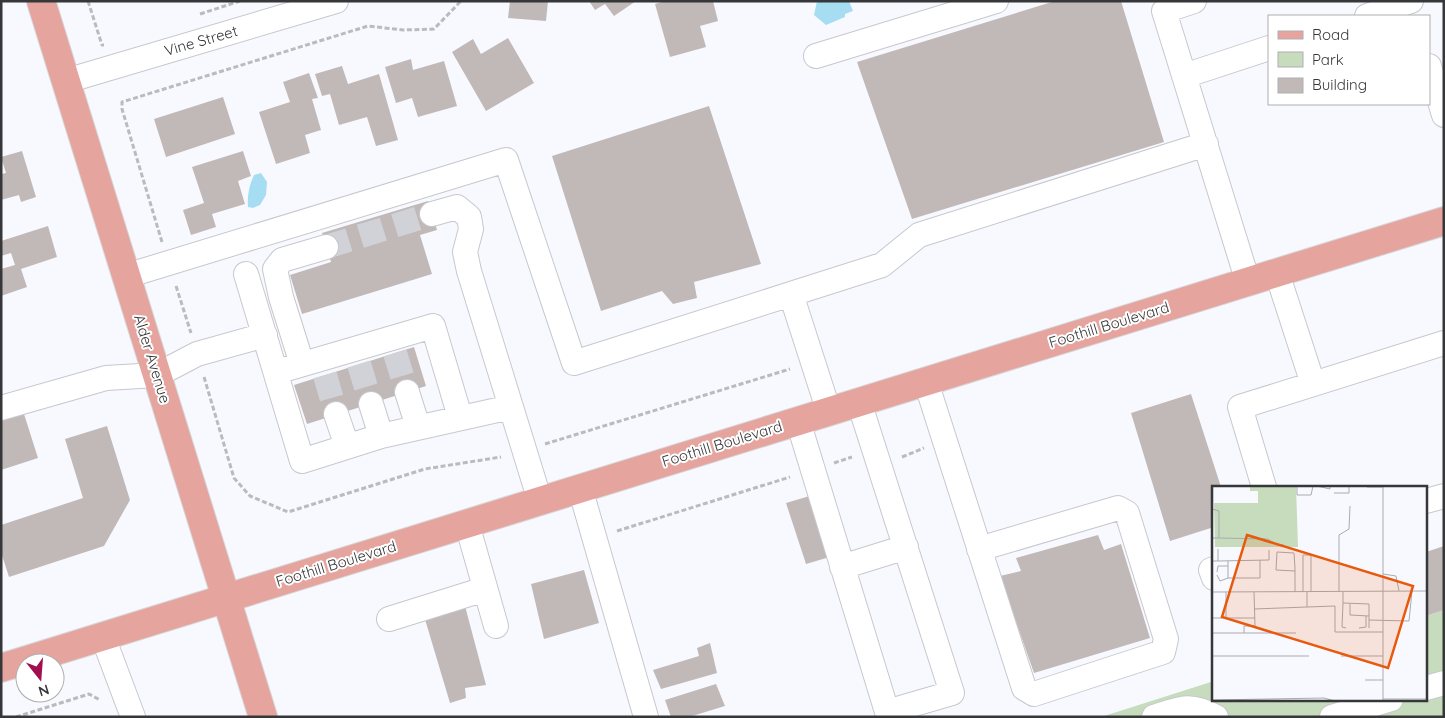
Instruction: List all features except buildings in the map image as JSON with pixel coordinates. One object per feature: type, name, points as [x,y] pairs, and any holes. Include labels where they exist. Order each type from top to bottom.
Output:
[{"type":"main road","name":"Alder Avenue","points":[[42,1],[263,717]]},
{"type":"main road","name":"Foothill Boulevard","points":[[1,668],[1444,221]]},
{"type":"street","name":"Vine Street","points":[[66,81],[336,1]]},
{"type":"street","points":[[816,56],[996,1]]},
{"type":"street","points":[[1194,1],[1164,11],[1248,282]]},
{"type":"street","points":[[1370,15],[1410,2],[1413,15]]},
{"type":"street","points":[[1184,76],[1268,48]]},
{"type":"street","points":[[1434,67],[1444,115]]},
{"type":"street","points":[[126,276],[506,160],[574,363],[882,265],[918,235],[1206,144]]},
{"type":"street","points":[[432,214],[457,207],[469,217],[471,229],[465,252],[469,271],[540,501]]},
{"type":"street","points":[[316,366],[281,297],[275,269],[282,260],[326,247]]},
{"type":"street","points":[[1278,273],[1313,384]]},
{"type":"street","points":[[246,274],[302,461],[381,436],[512,406]]},
{"type":"street","points":[[790,294],[829,412]]},
{"type":"street","points":[[276,372],[316,366],[393,346],[433,326],[460,417]]},
{"type":"street","points":[[1,408],[106,378],[157,375],[197,354],[265,334]]},
{"type":"street","points":[[1264,486],[1240,407],[1444,344]]},
{"type":"street","points":[[926,382],[1024,688],[1034,694],[1163,652],[1166,640],[1127,513],[1118,508],[980,549]]},
{"type":"street","points":[[407,392],[418,427]]},
{"type":"street","points":[[798,421],[887,712],[952,693],[859,402]]},
{"type":"street","points":[[372,404],[381,436]]},
{"type":"street","points":[[336,414],[347,446]]},
{"type":"street","points":[[580,488],[646,717]]},
{"type":"street","points":[[1428,500],[1444,496]]},
{"type":"street","points":[[467,524],[496,626]]},
{"type":"street","points":[[842,566],[906,547]]},
{"type":"street","points":[[389,619],[485,589]]},
{"type":"street","points":[[103,636],[129,707]]},
{"type":"street","points":[[1428,687],[1444,683]]},
{"type":"street","points":[[1332,717],[1388,700]]},
{"type":"street","points":[[1154,717],[1184,708],[1202,710],[1216,717]]},
{"type":"path","points":[[88,1],[102,45],[111,42]]},
{"type":"path","points":[[194,16],[240,1]]},
{"type":"path","points":[[461,1],[434,29],[403,30],[368,26],[122,102],[122,109],[234,478],[250,496],[288,512],[425,469],[503,456],[525,450],[813,362]]},
{"type":"path","points":[[594,538],[881,449],[893,461],[926,448]]},
{"type":"path","points":[[16,717],[88,694],[101,701],[129,707]]},
{"type":"green space","points":[[1444,610],[1444,717],[1101,717],[1212,682],[1212,700],[1428,700],[1428,615]]},
{"type":"water","points":[[817,1],[849,1],[853,11],[845,14],[845,17],[826,25],[814,15]]},
{"type":"water","points":[[261,173],[267,182],[266,195],[260,205],[253,208],[248,207],[252,179],[254,175]]},
{"type":"tunnel","points":[[326,247],[432,214]]},
{"type":"tunnel","points":[[395,353],[407,392]]},
{"type":"tunnel","points":[[359,364],[371,404]]},
{"type":"tunnel","points":[[325,375],[336,414]]}]
